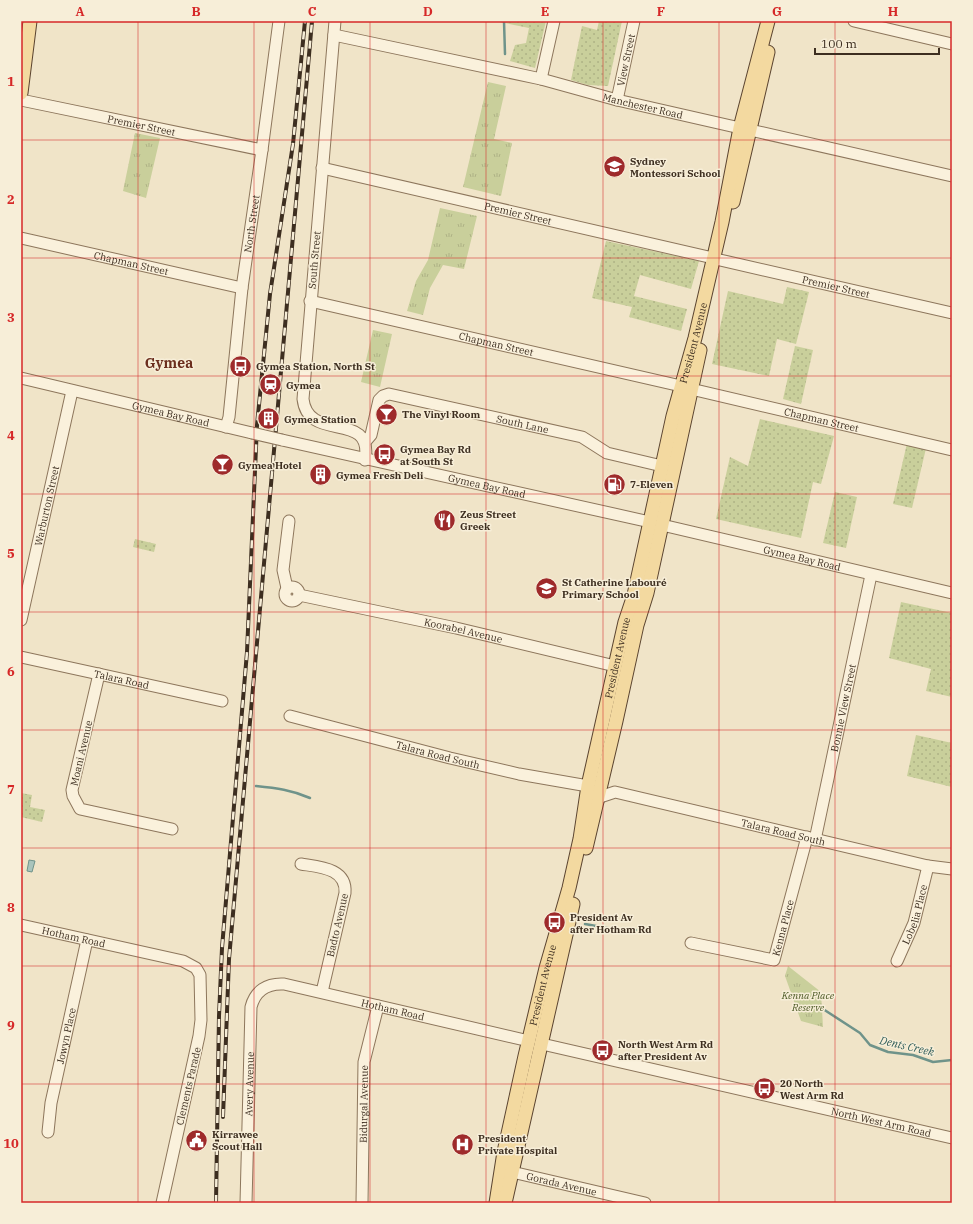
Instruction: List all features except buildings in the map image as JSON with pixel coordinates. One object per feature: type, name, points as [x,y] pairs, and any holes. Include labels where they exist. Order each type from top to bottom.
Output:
[{"type":"main road","points":[[21,93],[30,21]]},
{"type":"main road","name":"President Avenue","points":[[745,129],[768,21]]},
{"type":"main road","name":"President Avenue","points":[[656,523],[686,388],[695,338],[717,259],[722,222],[745,129],[775,21]]},
{"type":"main road","name":"President Avenue","points":[[535,1043],[546,968],[580,839],[588,786],[621,668],[637,626],[647,593],[662,466],[686,388]]},
{"type":"main road","name":"President Avenue","points":[[496,1203],[506,1170],[535,1043],[616,721],[621,668]]},
{"type":"main road","points":[[588,786],[595,783],[603,753],[616,721]]},
{"type":"main road","name":"President Avenue","points":[[505,1203],[506,1170]]},
{"type":"street","name":"North Street","points":[[226,426],[229,417],[242,288],[262,150],[278,21]]},
{"type":"street","name":"South Street","points":[[335,21],[310,301],[304,407],[312,419],[326,424],[346,427],[358,434],[365,442]]},
{"type":"street","points":[[541,79],[554,21]]},
{"type":"street","name":"View Street","points":[[617,100],[634,21]]},
{"type":"street","points":[[854,21],[952,44]]},
{"type":"street","name":"Manchester Road","points":[[334,35],[541,79],[617,100],[952,176]]},
{"type":"street","name":"Premier Street","points":[[21,100],[262,150]]},
{"type":"street","name":"Premier Street","points":[[322,168],[952,313]]},
{"type":"street","name":"Chapman Street","points":[[21,238],[242,288]]},
{"type":"street","name":"Chapman Street","points":[[310,301],[952,450]]},
{"type":"street","name":"Gymea Bay Road","points":[[21,378],[365,460],[656,523],[952,593]]},
{"type":"street","name":"Warburton Street","points":[[21,620],[72,391]]},
{"type":"street","name":"South Lane","points":[[365,442],[371,435],[379,400],[383,396],[392,394],[582,437],[607,453],[662,466]]},
{"type":"street","points":[[365,442],[365,460]]},
{"type":"street","name":"Koorabel Avenue","points":[[289,521],[283,570],[287,588],[284,593],[288,600],[296,600],[299,595],[456,628],[621,668]]},
{"type":"street","name":"Bonnie View Street","points":[[811,838],[871,575]]},
{"type":"street","name":"Talara Road","points":[[21,657],[222,701]]},
{"type":"street","name":"Moani Avenue","points":[[99,674],[72,790],[75,802],[80,809],[172,829]]},
{"type":"street","name":"Talara Road South","points":[[290,716],[330,725],[343,731],[458,760],[519,774],[588,786]]},
{"type":"street","points":[[597,798],[615,792],[608,782],[604,769]]},
{"type":"street","name":"Talara Road South","points":[[615,792],[928,866],[952,869]]},
{"type":"street","name":"Kenna Place","points":[[691,943],[774,960],[811,838]]},
{"type":"street","name":"Badto Avenue","points":[[301,864],[332,870],[340,875],[345,883],[345,893],[322,992]]},
{"type":"street","name":"Lobelia Place","points":[[897,961],[914,923],[928,866]]},
{"type":"street","name":"Hotham Road","points":[[21,925],[184,961],[196,968]]},
{"type":"street","name":"Jowyn Place","points":[[48,1132],[51,1102],[87,940]]},
{"type":"street","name":"Clements Parade","points":[[162,1203],[199,1036],[200,975],[196,968]]},
{"type":"street","name":"Hotham Road","points":[[259,992],[268,986],[278,984],[322,992],[535,1043]]},
{"type":"street","name":"Avery Avenue","points":[[246,1203],[250,1026],[252,1001],[259,992]]},
{"type":"street","name":"Bidurgal Avenue","points":[[362,1203],[364,1062],[378,1006]]},
{"type":"street","name":"North West Arm Road","points":[[535,1043],[952,1138]]},
{"type":"street","name":"Gorada Avenue","points":[[506,1170],[645,1203]]},
{"type":"green space","points":[[495,21],[546,21],[535,68],[510,61],[515,45],[526,43],[529,28]]},
{"type":"green space","points":[[599,21],[622,21],[608,86],[588,85],[571,80],[582,26],[597,30]]},
{"type":"green space","points":[[488,82],[506,86],[494,139],[512,143],[501,196],[463,187]]},
{"type":"green space","points":[[135,133],[160,138],[146,198],[123,191]]},
{"type":"green space","points":[[440,208],[477,216],[464,269],[443,265],[430,288],[423,315],[407,311],[416,281],[428,260]]},
{"type":"green space","points":[[606,241],[699,261],[691,289],[640,275],[634,296],[687,309],[681,331],[629,317],[632,307],[592,298]]},
{"type":"green space","points":[[787,287],[809,292],[796,344],[777,339],[769,376],[712,364],[728,291],[783,304]]},
{"type":"green space","points":[[373,330],[392,334],[380,387],[361,382]]},
{"type":"green space","points":[[795,346],[813,350],[801,404],[783,399]]},
{"type":"green space","points":[[760,419],[834,436],[821,484],[813,482],[801,538],[716,519],[730,457],[748,466]]},
{"type":"green space","points":[[908,439],[927,444],[912,508],[893,504]]},
{"type":"green space","points":[[835,492],[857,497],[846,548],[823,543]]},
{"type":"green space","points":[[135,539],[156,544],[154,552],[133,547]]},
{"type":"green space","points":[[901,602],[952,613],[952,697],[926,691],[931,669],[889,658]]},
{"type":"green space","points":[[916,735],[952,743],[952,787],[907,776]]},
{"type":"green space","points":[[21,793],[32,795],[30,807],[45,810],[42,822],[21,817]]},
{"type":"green space","name":"Kenna Place Reserve","points":[[788,966],[821,992],[823,1027],[801,1021],[785,976]]},
{"type":"water","points":[[29,860],[35,861],[32,872],[27,871]]},
{"type":"waterway","points":[[504,21],[505,54]]},
{"type":"waterway","points":[[256,786],[284,790],[310,798]]},
{"type":"waterway","points":[[585,924],[624,931],[636,930]]},
{"type":"waterway","name":"Dents Creek","points":[[823,1009],[860,1033],[870,1045],[888,1052],[913,1055],[933,1062],[952,1060]]},
{"type":"railway","points":[[216,1203],[219,1016],[222,948],[247,652],[257,425],[270,294],[293,144],[305,21]]},
{"type":"railway","points":[[223,1117],[229,959],[312,21]]},
{"type":"place","name":"Sydney Montessori School","points":[[615,167]]},
{"type":"place","name":"Gymea Station, North St","points":[[240,366]]},
{"type":"place","name":"Gymea","points":[[271,385]]},
{"type":"place","name":"The Vinyl Room","points":[[386,414]]},
{"type":"place","name":"Gymea Station","points":[[268,419]]},
{"type":"place","name":"Gymea Bay Rd at South St","points":[[384,455]]},
{"type":"place","name":"Gymea Hotel","points":[[223,465]]},
{"type":"place","name":"Gymea Fresh Deli","points":[[321,475]]},
{"type":"place","name":"7-Eleven","points":[[614,484]]},
{"type":"place","name":"Zeus Street Greek","points":[[445,520]]},
{"type":"place","name":"St Catherine Labouré Primary School","points":[[547,588]]},
{"type":"place","name":"President Av after Hotham Rd","points":[[554,923]]},
{"type":"place","name":"North West Arm Rd after President Av","points":[[603,1050]]},
{"type":"place","name":"20 North West Arm Rd","points":[[764,1089]]},
{"type":"place","name":"Kirrawee Scout Hall","points":[[197,1140]]},
{"type":"place","name":"President Private Hospital","points":[[463,1144]]},
{"type":"district","name":"Gymea","points":[[169,363]]}]
